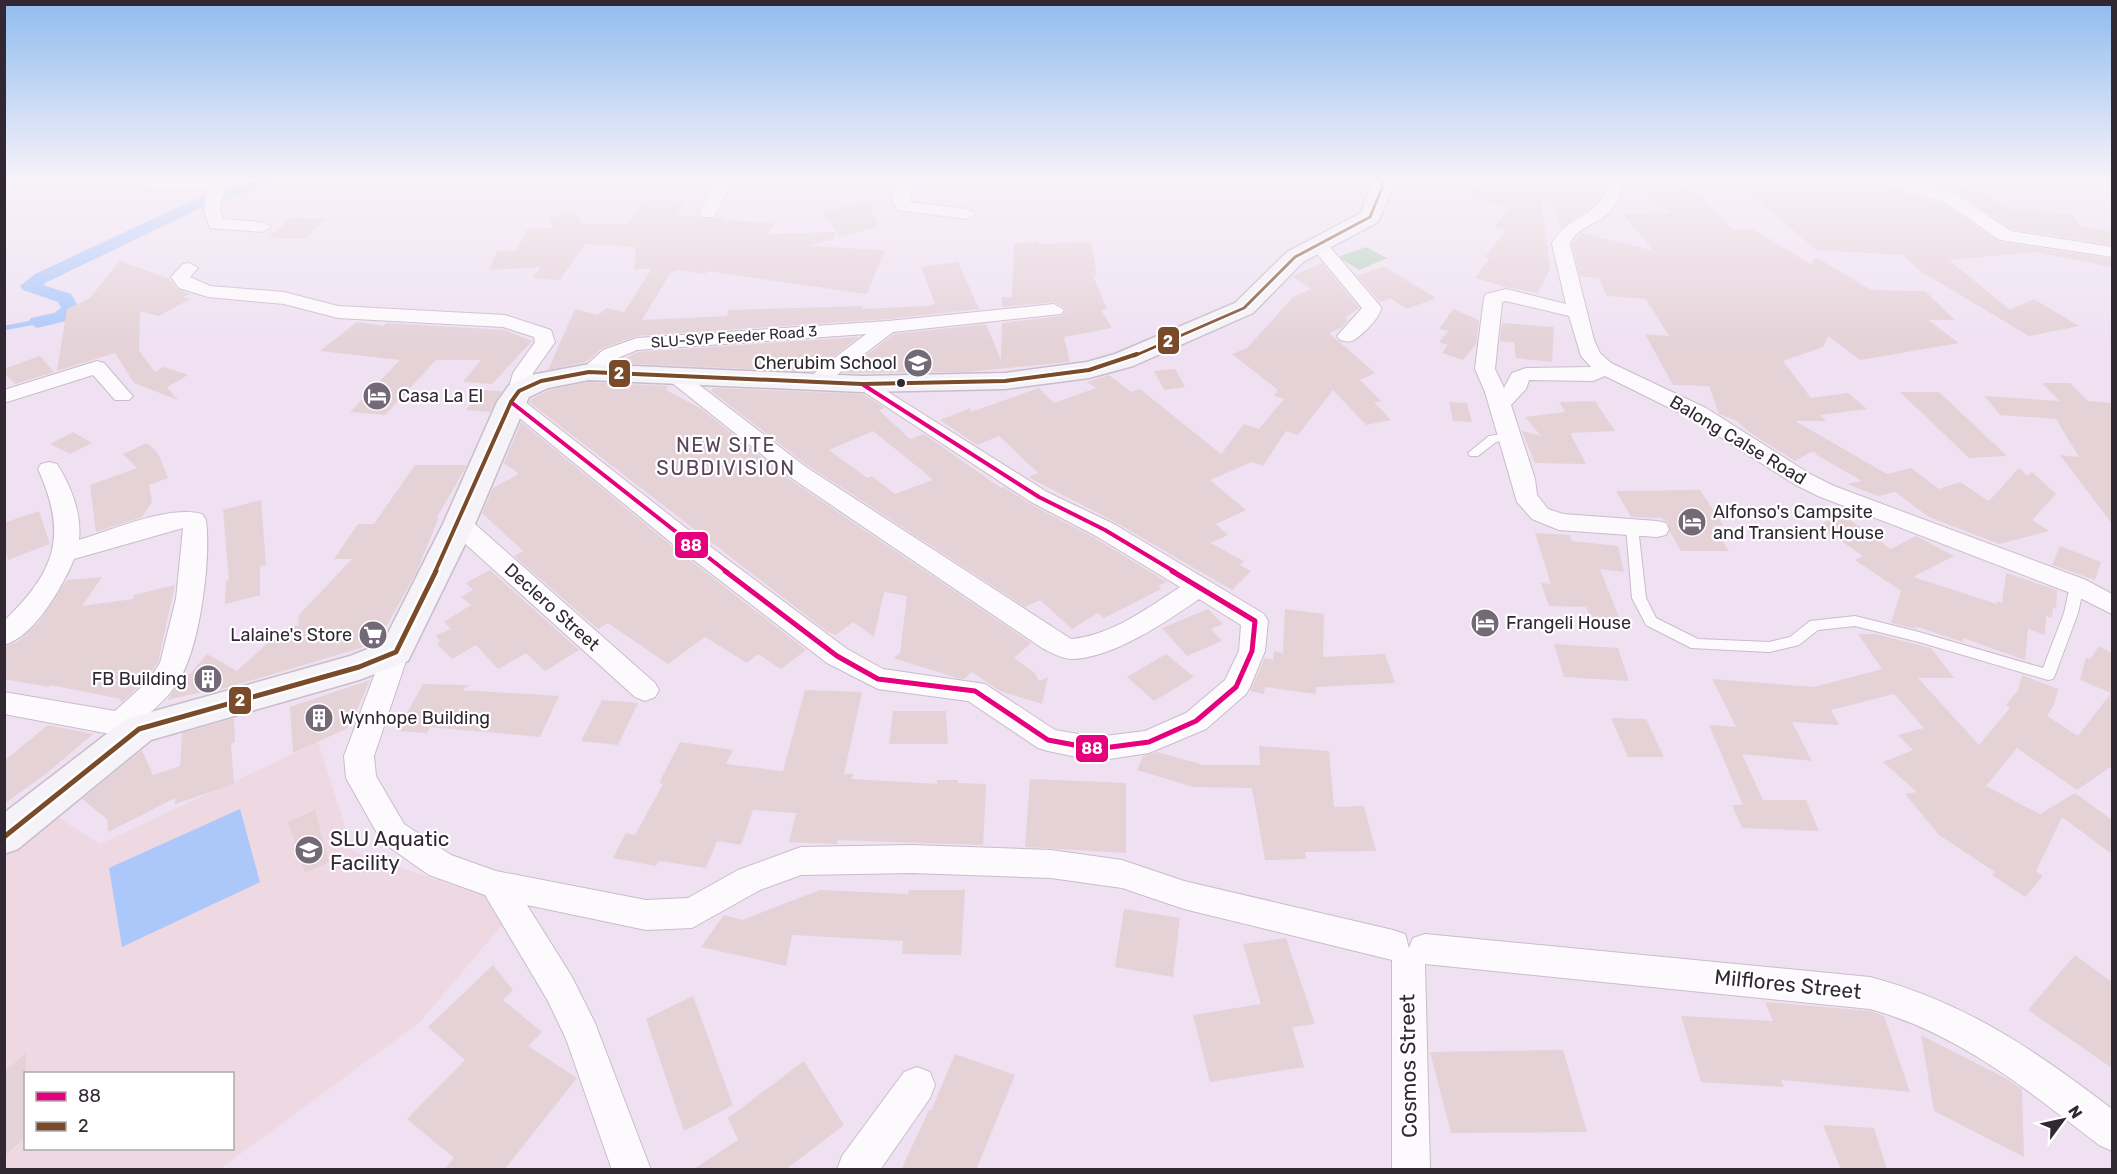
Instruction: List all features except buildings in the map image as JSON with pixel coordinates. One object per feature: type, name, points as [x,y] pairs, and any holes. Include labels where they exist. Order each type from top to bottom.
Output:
[{"type":"main road","points":[[4,837],[130,726],[358,667],[396,652],[459,524],[515,396],[540,381],[589,372],[678,378],[862,384],[1046,378],[1106,366],[1244,308],[1295,257],[1333,236]]},
{"type":"street","name":"Balong Calse Road","points":[[1566,236],[1562,238],[1562,251],[1577,312],[1591,356],[1604,367],[1698,413],[1802,479],[1826,491],[2077,586],[2112,605]]},
{"type":"street","points":[[2006,236],[2112,252]]},
{"type":"street","points":[[1317,244],[1371,307],[1372,312],[1347,336]]},
{"type":"street","points":[[189,268],[180,277],[186,284],[208,291],[284,298],[338,312],[505,321],[544,334],[545,342],[523,373],[515,396],[682,538],[837,656],[878,679],[975,691],[1048,740],[1096,749],[1149,741],[1196,721],[1236,687],[1252,651],[1255,621],[1197,588],[1105,530],[1039,497],[862,384]]},
{"type":"street","points":[[1577,312],[1506,294],[1493,298],[1485,369],[1500,404],[1508,437],[1523,479],[1525,498],[1540,514],[1559,522],[1657,529]]},
{"type":"street","name":"SLU-SVP Feeder Road 3","points":[[589,372],[609,354],[637,344],[888,327],[1054,310]]},
{"type":"street","points":[[814,383],[888,327]]},
{"type":"street","points":[[8,391],[97,367],[122,396]]},
{"type":"street","points":[[1500,404],[1520,385],[1519,377],[1526,374],[1593,375],[1604,367]]},
{"type":"street","points":[[678,378],[798,472],[1051,641],[1070,649],[1096,643],[1162,612],[1197,588]]},
{"type":"street","points":[[4,636],[22,622],[37,602],[54,575],[62,554],[68,530],[63,500],[49,469]]},
{"type":"street","points":[[7,707],[130,726],[170,672],[191,584],[195,544],[194,520],[175,520],[62,554]]},
{"type":"street","name":"Declero Street","points":[[459,524],[645,690]]},
{"type":"street","name":"Milflores Street","points":[[396,652],[359,756],[361,778],[393,833],[440,866],[495,885],[646,915],[692,913],[721,899],[749,880],[801,861],[912,859],[1051,864],[1122,874],[1184,895],[1409,953],[1859,991],[1906,1000],[1955,1022],[2025,1066],[2112,1132]]},
{"type":"street","points":[[495,885],[560,989],[582,1035],[632,1170]]},
{"type":"street","name":"Cosmos Street","points":[[1409,953],[1411,1170]]},
{"type":"street","points":[[856,1170],[917,1085]]},
{"type":"lane","points":[[1473,453],[1493,439],[1508,437]]},
{"type":"lane","points":[[1632,527],[1639,598],[1651,621],[1696,644],[1769,647],[1794,641],[1815,625],[1855,621],[1919,637],[2048,675],[2072,614],[2077,586]]},
{"type":"shaded area","points":[[318,742],[353,851],[451,885],[485,893],[503,924],[420,1022],[220,1169],[5,1170],[5,842],[45,809],[100,844]]},
{"type":"green space","points":[[1366,247],[1387,258],[1359,270],[1338,257]]},
{"type":"water","points":[[240,809],[260,882],[122,947],[109,868]]},
{"type":"waterway","points":[[37,322],[60,317],[71,309],[65,298],[29,286],[41,278],[130,236]]},
{"type":"waterway","points":[[4,328],[37,322]]},
{"type":"transit line","name":"2","points":[[4,837],[139,729],[359,667],[396,652],[459,524],[511,402],[519,391],[541,381],[589,372],[862,384],[1005,381],[1089,370],[1124,360],[1244,308],[1295,257],[1335,236]]},
{"type":"transit line","name":"88","points":[[511,402],[682,538],[837,656],[878,679],[975,691],[1048,740],[1096,749],[1149,742],[1196,721],[1236,687],[1252,651],[1255,621],[1105,530],[1039,497],[862,384]]},
{"type":"place","name":"Cherubim School","points":[[918,363]]},
{"type":"place","name":"Casa La El","points":[[377,396]]},
{"type":"place","name":"Alfonso's Campsite and Transient House","points":[[1692,522]]},
{"type":"place","name":"Frangeli House","points":[[1485,623]]},
{"type":"place","name":"Lalaine's Store","points":[[373,635]]},
{"type":"place","name":"FB Building","points":[[208,679]]},
{"type":"place","name":"Wynhope Building","points":[[319,718]]},
{"type":"place","name":"SLU Aquatic Facility","points":[[309,850]]},
{"type":"district","name":"NEW SITE SUBDIVISION","points":[[726,456]]}]
